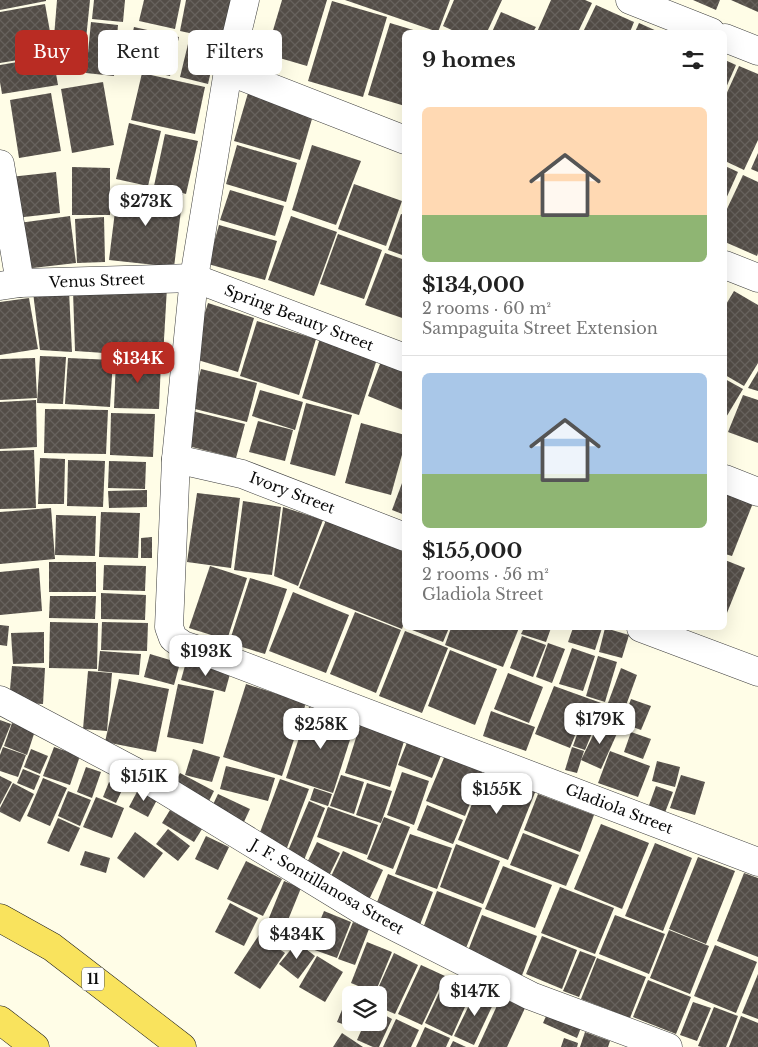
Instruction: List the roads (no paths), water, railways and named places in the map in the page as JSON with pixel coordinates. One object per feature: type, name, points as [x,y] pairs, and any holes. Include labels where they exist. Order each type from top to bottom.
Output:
[{"type":"main road","name":"11","points":[[0,918],[52,947],[182,1047]]},
{"type":"main road","points":[[0,1020],[35,1047]]},
{"type":"street","points":[[237,30],[244,0]]},
{"type":"street","points":[[630,0],[706,30]]},
{"type":"street","points":[[727,39],[758,52]]},
{"type":"street","points":[[176,459],[194,278],[227,75]]},
{"type":"street","points":[[238,75],[402,139]]},
{"type":"street","points":[[0,164],[10,285]]},
{"type":"street","points":[[727,266],[758,278]]},
{"type":"street","name":"Venus Street","points":[[10,285],[194,278]]},
{"type":"street","name":"Spring Beauty Street","points":[[194,278],[402,357]]},
{"type":"street","name":"Ivory Street","points":[[176,459],[242,474],[402,536]]},
{"type":"street","name":"Gladiola Street","points":[[176,459],[169,627],[173,638],[183,645],[217,656],[758,862]]},
{"type":"street","points":[[727,480],[758,492]]},
{"type":"street","points":[[646,630],[758,672]]},
{"type":"street","name":"J. F. Sontillanosa Street","points":[[0,700],[132,770],[360,910],[531,996],[668,1047]]}]
